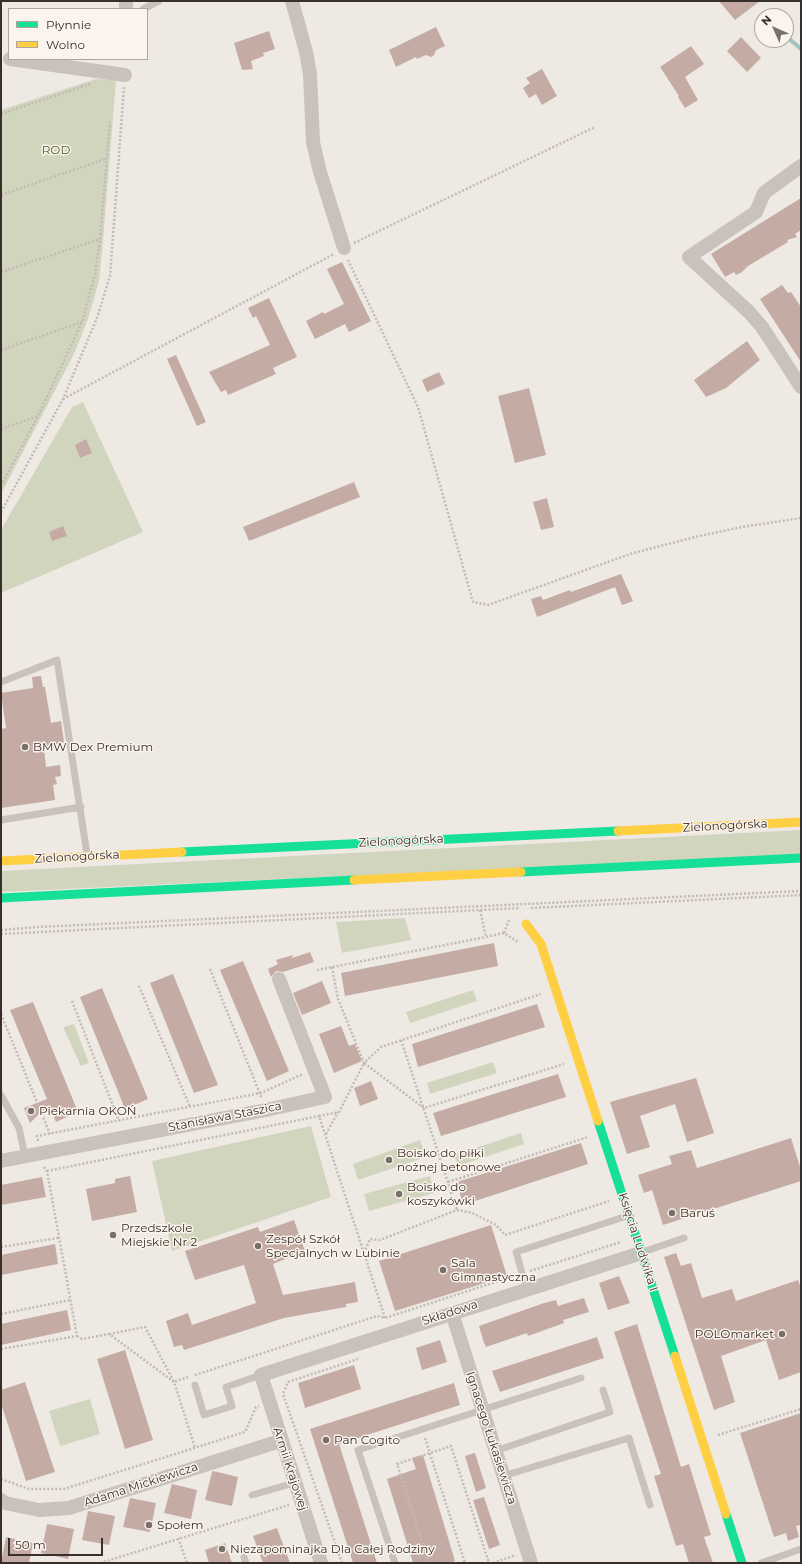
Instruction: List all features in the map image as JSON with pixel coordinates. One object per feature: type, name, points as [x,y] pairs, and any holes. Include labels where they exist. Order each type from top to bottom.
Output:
[{"type":"main road","name":"Zielonogórska","points":[[1,861],[801,822]]},
{"type":"main road","points":[[1,898],[801,858]]},
{"type":"main road","name":"Księcia Ludwika I","points":[[526,924],[541,944],[742,1563]]},
{"type":"street","points":[[292,1],[310,74],[313,142],[320,172],[344,248]]},
{"type":"street","points":[[17,60],[125,75]]},
{"type":"street","points":[[801,166],[764,193],[756,212],[689,256],[758,322],[801,387]]},
{"type":"street","name":"Stanisława Staszica","points":[[1,1160],[266,1110],[325,1096],[279,979]]},
{"type":"street","name":"Składowa","points":[[261,1376],[641,1253]]},
{"type":"street","name":"Ignacego Łukasiewicza","points":[[452,1313],[529,1557]]},
{"type":"street","name":"Armii Krajowej","points":[[261,1376],[280,1441],[321,1563]]},
{"type":"street","name":"Adama Mickiewicza","points":[[1,1500],[39,1510],[69,1508],[280,1441]]},
{"type":"lane","points":[[145,8],[159,1]]},
{"type":"lane","points":[[1,682],[57,660],[88,856]]},
{"type":"lane","points":[[1,820],[81,807]]},
{"type":"lane","points":[[1,1095],[19,1128],[25,1156]]},
{"type":"lane","points":[[527,1290],[516,1252],[629,1215]]},
{"type":"lane","points":[[641,1253],[684,1238]]},
{"type":"lane","points":[[195,1385],[204,1415],[232,1406],[226,1387],[261,1376]]},
{"type":"lane","points":[[395,1563],[358,1450],[581,1378]]},
{"type":"lane","points":[[495,1451],[610,1412],[603,1390]]},
{"type":"lane","points":[[503,1476],[629,1438],[650,1506]]},
{"type":"lane","points":[[252,1495],[294,1483]]},
{"type":"lane","points":[[761,1563],[801,1549]]},
{"type":"path","points":[[1,512],[63,399],[97,318],[110,276],[125,75]]},
{"type":"path","points":[[1,114],[96,82]]},
{"type":"path","points":[[1,486],[38,416],[82,322],[95,274],[108,158],[110,122]]},
{"type":"path","points":[[63,399],[344,248],[595,127]]},
{"type":"path","points":[[1,194],[108,158]]},
{"type":"path","points":[[1,272],[100,238]]},
{"type":"path","points":[[344,248],[347,260],[418,406],[473,602],[488,605],[633,553],[699,536],[742,527],[801,518]]},
{"type":"path","points":[[1,350],[82,322]]},
{"type":"path","points":[[1,429],[38,416]]},
{"type":"path","points":[[1,930],[801,891]]},
{"type":"path","points":[[1,934],[139,926],[801,895]]},
{"type":"path","points":[[317,970],[486,937]]},
{"type":"path","points":[[332,967],[338,999],[364,1063],[424,1108]]},
{"type":"path","points":[[210,969],[261,1093],[270,1126]]},
{"type":"path","points":[[139,986],[190,1107]]},
{"type":"path","points":[[326,1134],[364,1063],[381,1046],[546,993]]},
{"type":"path","points":[[72,1001],[120,1121]]},
{"type":"path","points":[[1,1014],[50,1134]]},
{"type":"path","points":[[401,1040],[458,1210]]},
{"type":"path","points":[[424,1108],[567,1063]]},
{"type":"path","points":[[37,1136],[261,1093],[314,1069]]},
{"type":"path","points":[[47,1171],[339,1112]]},
{"type":"path","points":[[319,1116],[385,1318]]},
{"type":"path","points":[[448,1182],[592,1135]]},
{"type":"path","points":[[40,1153],[43,1166],[47,1171],[77,1336]]},
{"type":"path","points":[[364,1252],[370,1239],[380,1240],[458,1210],[472,1213],[496,1225],[505,1235],[613,1200]]},
{"type":"path","points":[[174,1382],[377,1316],[385,1318],[636,1237]]},
{"type":"path","points":[[1,1247],[58,1238]]},
{"type":"path","points":[[1,1314],[70,1300]]},
{"type":"path","points":[[1,1349],[77,1336],[82,1339],[145,1327],[174,1382],[195,1448]]},
{"type":"path","points":[[109,1334],[174,1382]]},
{"type":"path","points":[[342,1563],[283,1394],[288,1382],[363,1358]]},
{"type":"path","points":[[1,1479],[30,1489],[64,1489],[245,1432],[256,1407],[283,1394]]},
{"type":"path","points":[[702,1440],[801,1409]]},
{"type":"path","points":[[422,1429],[465,1563]]},
{"type":"path","points":[[429,1563],[397,1464],[451,1446],[489,1563]]},
{"type":"path","points":[[100,1563],[290,1505]]},
{"type":"path","points":[[178,1538],[187,1563]]},
{"type":"path","points":[[493,1563],[529,1557]]},
{"type":"green space","name":"ROD","points":[[96,79],[116,80],[99,281],[88,319],[74,354],[1,494],[1,110]]},
{"type":"green space","points":[[83,402],[143,532],[1,593],[1,530],[72,407]]},
{"type":"green space","points":[[801,830],[801,855],[1,892],[1,871]]},
{"type":"green space","points":[[405,918],[411,940],[342,953],[336,922]]},
{"type":"green space","points":[[473,990],[477,1001],[410,1023],[406,1012]]},
{"type":"green space","points":[[74,1024],[89,1063],[81,1066],[63,1027]]},
{"type":"green space","points":[[493,1062],[497,1073],[430,1094],[427,1083]]},
{"type":"green space","points":[[311,1126],[331,1197],[172,1251],[152,1161]]},
{"type":"green space","points":[[521,1133],[524,1144],[458,1166],[454,1155]]},
{"type":"green space","name":"Boisko do piłki nożnej betonowe","points":[[420,1140],[426,1157],[358,1180],[353,1164]]},
{"type":"green space","name":"Boisko do koszykówki","points":[[430,1176],[434,1193],[369,1211],[364,1194]]},
{"type":"green space","points":[[90,1399],[100,1434],[60,1446],[49,1411]]},
{"type":"building","points":[[719,1],[760,1],[735,20]]},
{"type":"building","points":[[436,27],[445,46],[436,50],[434,55],[431,57],[426,55],[417,59],[416,57],[396,67],[389,50]]},
{"type":"building","points":[[269,31],[275,49],[263,53],[264,56],[251,61],[253,69],[242,70],[234,43]]},
{"type":"building","points":[[741,37],[761,58],[747,72],[727,51]]},
{"type":"building","points":[[691,46],[704,64],[685,77],[698,100],[685,108],[660,67]]},
{"type":"building","points":[[542,69],[557,96],[542,105],[536,94],[529,98],[523,88],[530,83],[526,78]]},
{"type":"building","points":[[801,198],[801,230],[795,234],[797,237],[787,240],[788,242],[748,266],[742,272],[736,275],[734,272],[725,277],[711,254]]},
{"type":"building","points":[[342,262],[371,321],[349,332],[345,324],[315,339],[306,321],[323,312],[324,314],[344,304],[327,269]]},
{"type":"building","points":[[782,285],[788,293],[791,292],[801,307],[801,362],[760,299]]},
{"type":"building","points":[[269,298],[297,357],[273,368],[276,374],[228,395],[226,390],[221,392],[209,372],[270,345],[256,316],[253,318],[248,308]]},
{"type":"building","points":[[747,341],[760,360],[726,388],[706,397],[694,380]]},
{"type":"building","points":[[176,355],[206,422],[197,426],[167,359]]},
{"type":"building","points":[[439,372],[445,384],[427,392],[422,380]]},
{"type":"building","points":[[529,388],[546,455],[515,463],[498,396]]},
{"type":"building","points":[[86,439],[92,453],[80,458],[75,445]]},
{"type":"building","points":[[354,482],[360,497],[249,541],[243,527]]},
{"type":"building","points":[[547,498],[554,527],[541,530],[533,502]]},
{"type":"building","points":[[63,526],[67,536],[52,541],[49,532]]},
{"type":"building","points":[[621,574],[633,601],[622,605],[615,587],[537,617],[531,599],[541,596],[543,600],[570,590],[571,592]]},
{"type":"building","name":"BMW Dex Premium","points":[[41,676],[43,687],[45,687],[51,723],[61,721],[64,742],[44,748],[46,767],[60,765],[61,776],[55,777],[57,784],[53,785],[55,800],[1,808],[1,729],[6,728],[1,693],[33,688],[32,677]]},
{"type":"building","points":[[494,943],[498,966],[345,996],[341,973]]},
{"type":"building","points":[[310,952],[314,962],[283,972],[276,971],[271,977],[268,969],[278,964],[276,960],[293,955],[292,958]]},
{"type":"building","points":[[243,961],[289,1071],[267,1081],[220,970]]},
{"type":"building","points":[[173,974],[218,1085],[194,1093],[150,983]]},
{"type":"building","points":[[322,981],[331,1003],[302,1015],[293,993]]},
{"type":"building","points":[[102,988],[148,1099],[125,1109],[80,997]]},
{"type":"building","points":[[33,1002],[78,1112],[56,1122],[51,1109],[39,1114],[30,1123],[24,1108],[47,1099],[10,1010]]},
{"type":"building","points":[[537,1004],[545,1027],[418,1067],[412,1044]]},
{"type":"building","points":[[341,1026],[349,1046],[355,1044],[362,1061],[334,1073],[319,1034]]},
{"type":"building","points":[[558,1074],[566,1097],[441,1136],[433,1113]]},
{"type":"building","points":[[696,1078],[714,1133],[687,1142],[675,1104],[640,1116],[650,1147],[627,1154],[610,1102]]},
{"type":"building","points":[[371,1081],[378,1099],[360,1106],[354,1088]]},
{"type":"building","points":[[791,1138],[801,1170],[801,1181],[663,1225],[652,1190],[644,1193],[638,1175],[672,1164],[669,1156],[691,1150],[697,1168]]},
{"type":"building","points":[[581,1143],[588,1164],[463,1205],[457,1182]]},
{"type":"building","points":[[130,1176],[137,1212],[92,1221],[86,1189],[115,1183],[115,1179]]},
{"type":"building","points":[[42,1177],[46,1197],[1,1205],[1,1185]]},
{"type":"building","points":[[294,1220],[305,1251],[273,1264],[283,1295],[355,1282],[358,1302],[346,1304],[346,1307],[284,1318],[184,1350],[182,1345],[174,1347],[166,1321],[188,1313],[192,1325],[256,1303],[244,1265],[195,1280],[185,1251],[258,1227],[260,1232]]},
{"type":"building","name":"Sala Gimnastyczna","points":[[491,1225],[507,1276],[395,1311],[379,1261]]},
{"type":"building","points":[[55,1244],[58,1264],[1,1275],[1,1255]]},
{"type":"building","points":[[676,1253],[681,1266],[691,1263],[702,1298],[732,1289],[736,1301],[798,1280],[801,1288],[801,1372],[779,1380],[766,1340],[721,1356],[735,1402],[714,1410],[664,1257]]},
{"type":"building","points":[[619,1276],[630,1303],[608,1310],[599,1283]]},
{"type":"building","points":[[584,1298],[589,1312],[563,1320],[564,1323],[528,1336],[527,1333],[486,1347],[484,1343],[479,1326],[544,1303],[556,1300],[558,1306]]},
{"type":"building","points":[[67,1310],[71,1330],[1,1345],[1,1324]]},
{"type":"building","points":[[637,1324],[681,1467],[689,1464],[711,1535],[704,1537],[713,1563],[689,1563],[683,1544],[676,1546],[654,1476],[661,1474],[614,1332]]},
{"type":"building","points":[[597,1337],[604,1358],[500,1392],[492,1371]]},
{"type":"building","points":[[440,1340],[447,1362],[422,1370],[416,1348]]},
{"type":"building","points":[[125,1350],[153,1440],[125,1449],[97,1359]]},
{"type":"building","points":[[354,1365],[361,1389],[305,1408],[298,1383]]},
{"type":"building","points":[[25,1382],[55,1472],[26,1481],[1,1403],[1,1390]]},
{"type":"building","points":[[454,1383],[460,1405],[339,1444],[377,1563],[353,1563],[310,1429]]},
{"type":"building","points":[[801,1413],[801,1525],[796,1526],[799,1537],[788,1541],[786,1533],[774,1537],[740,1433]]},
{"type":"building","points":[[475,1453],[486,1488],[476,1492],[465,1456]]},
{"type":"building","points":[[423,1455],[455,1561],[449,1563],[413,1563],[387,1479],[416,1469],[412,1458]]},
{"type":"building","points":[[213,1471],[238,1477],[232,1506],[205,1500]]},
{"type":"building","points":[[172,1484],[197,1490],[191,1519],[164,1513]]},
{"type":"building","points":[[484,1497],[500,1545],[489,1549],[473,1500]]},
{"type":"building","points":[[130,1498],[156,1503],[150,1532],[123,1527]]},
{"type":"building","points":[[88,1511],[115,1516],[109,1545],[82,1540]]},
{"type":"building","points":[[47,1524],[74,1529],[68,1559],[41,1553]]},
{"type":"building","points":[[277,1528],[290,1563],[263,1563],[253,1536]]},
{"type":"building","points":[[6,1537],[33,1543],[29,1563],[1,1563]]},
{"type":"building","points":[[225,1543],[232,1563],[209,1563],[205,1550]]},
{"type":"waterway","points":[[794,43],[801,49]]},
{"type":"traffic: fast","points":[[182,852],[618,831]]},
{"type":"traffic: fast","points":[[521,872],[801,858]]},
{"type":"traffic: fast","points":[[1,898],[354,880]]},
{"type":"traffic: fast","points":[[598,1121],[675,1356]]},
{"type":"traffic: fast","points":[[726,1514],[742,1563]]},
{"type":"traffic: slow","points":[[618,831],[801,822]]},
{"type":"traffic: slow","points":[[1,861],[182,852]]},
{"type":"traffic: slow","points":[[354,880],[521,872]]},
{"type":"traffic: slow","points":[[526,924],[541,944],[598,1121]]},
{"type":"traffic: slow","points":[[675,1356],[726,1514]]},
{"type":"place","name":"BMW Dex Premium","points":[[25,747]]},
{"type":"place","name":"Piekarnia OKOŃ","points":[[31,1111]]},
{"type":"place","name":"Boisko do piłki nożnej betonowe","points":[[389,1160]]},
{"type":"place","name":"Boisko do koszykówki","points":[[399,1194]]},
{"type":"place","name":"Baruś","points":[[672,1213]]},
{"type":"place","name":"Przedszkole Miejskie Nr 2","points":[[113,1235]]},
{"type":"place","name":"Zespół Szkół Specjalnych w Lubinie","points":[[258,1246]]},
{"type":"place","name":"Sala Gimnastyczna","points":[[443,1270]]},
{"type":"place","name":"POLOmarket","points":[[782,1334]]},
{"type":"place","name":"Pan Cogito","points":[[326,1440]]},
{"type":"place","name":"Społem","points":[[149,1525]]},
{"type":"place","name":"Niezapominajka Dla Całej Rodziny","points":[[222,1549]]}]
